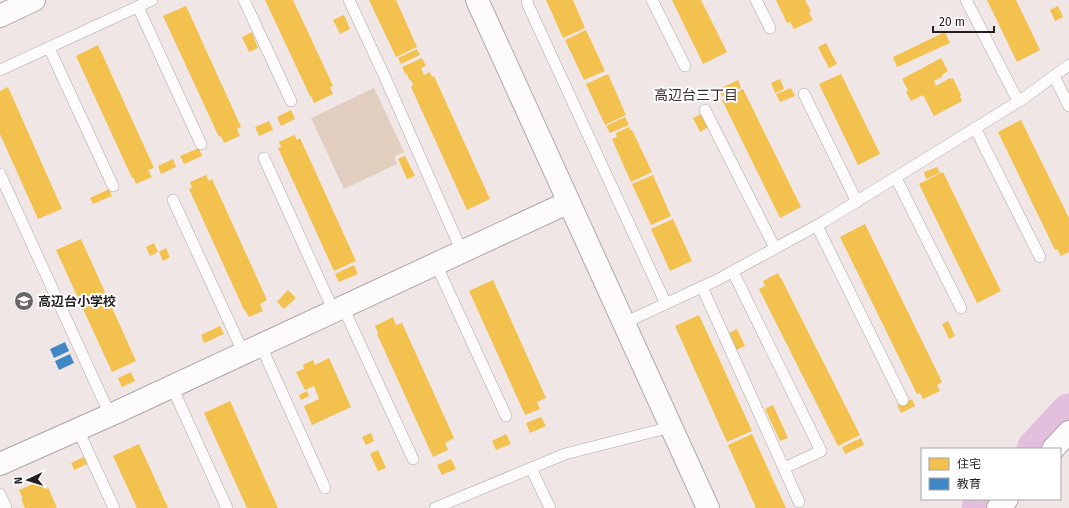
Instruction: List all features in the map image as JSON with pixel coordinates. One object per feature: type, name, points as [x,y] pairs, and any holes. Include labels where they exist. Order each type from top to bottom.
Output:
[{"type":"street","points":[[0,16],[34,0]]},
{"type":"street","points":[[477,0],[708,508]]},
{"type":"street","points":[[0,464],[110,416],[569,202]]},
{"type":"street","points":[[1054,448],[1069,432]]},
{"type":"street","points":[[998,508],[1006,500]]},
{"type":"lane","points":[[0,70],[152,0]]},
{"type":"lane","points":[[244,0],[291,101]]},
{"type":"lane","points":[[349,0],[384,75],[462,252]]},
{"type":"lane","points":[[527,0],[666,304]]},
{"type":"lane","points":[[652,0],[684,66]]},
{"type":"lane","points":[[756,0],[770,28]]},
{"type":"lane","points":[[966,0],[1018,101]]},
{"type":"lane","points":[[138,7],[201,144]]},
{"type":"lane","points":[[48,48],[112,186]]},
{"type":"lane","points":[[624,323],[732,272],[817,226],[1018,101],[1069,65]]},
{"type":"lane","points":[[1054,76],[1069,106]]},
{"type":"lane","points":[[804,94],[857,202]]},
{"type":"lane","points":[[705,110],[775,248]]},
{"type":"lane","points":[[975,128],[1040,257]]},
{"type":"lane","points":[[264,158],[413,459]]},
{"type":"lane","points":[[0,174],[110,416]]},
{"type":"lane","points":[[896,178],[961,308]]},
{"type":"lane","points":[[173,200],[325,488]]},
{"type":"lane","points":[[817,226],[903,400]]},
{"type":"lane","points":[[436,264],[506,416]]},
{"type":"lane","points":[[732,272],[821,451],[784,468]]},
{"type":"lane","points":[[702,287],[799,502]]},
{"type":"lane","points":[[172,387],[227,508]]},
{"type":"lane","points":[[435,508],[565,454],[671,426]]},
{"type":"lane","points":[[78,430],[114,508]]},
{"type":"lane","points":[[531,468],[550,508]]},
{"type":"lane","points":[[0,494],[6,508]]},
{"type":"shaded area","points":[[374,88],[404,152],[394,157],[397,164],[344,189],[311,118]]},
{"type":"building: 住宅","points":[[265,0],[293,0],[333,86],[330,87],[333,94],[314,103]]},
{"type":"building: 住宅","points":[[369,0],[396,0],[417,47],[396,57]]},
{"type":"building: 住宅","points":[[546,0],[573,0],[585,28],[563,38]]},
{"type":"building: 住宅","points":[[672,0],[701,0],[727,52],[703,64]]},
{"type":"building: 住宅","points":[[776,0],[805,0],[811,11],[809,13],[813,20],[794,29],[790,22],[787,23]]},
{"type":"building: 住宅","points":[[987,0],[1016,0],[1040,50],[1017,62]]},
{"type":"building: 住宅","points":[[186,6],[241,127],[237,129],[240,136],[224,143],[221,136],[219,137],[163,16]]},
{"type":"building: 住宅","points":[[1058,6],[1063,17],[1055,21],[1050,10]]},
{"type":"building: 住宅","points":[[344,15],[350,29],[340,34],[333,20]]},
{"type":"building: 住宅","points":[[586,30],[605,71],[584,80],[565,40]]},
{"type":"building: 住宅","points":[[252,32],[258,48],[249,52],[242,37]]},
{"type":"building: 住宅","points":[[945,32],[950,43],[897,67],[893,57]]},
{"type":"building: 住宅","points":[[826,43],[837,64],[829,68],[818,47]]},
{"type":"building: 住宅","points":[[98,45],[154,168],[148,170],[152,177],[136,184],[76,56]]},
{"type":"building: 住宅","points":[[417,49],[420,55],[401,64],[398,58]]},
{"type":"building: 住宅","points":[[422,58],[426,66],[421,68],[424,75],[430,72],[432,77],[434,76],[490,199],[467,210],[411,87],[413,85],[411,80],[410,81],[402,67]]},
{"type":"building: 住宅","points":[[941,58],[948,71],[942,75],[942,77],[934,81],[936,86],[950,78],[953,78],[961,95],[962,101],[934,116],[923,95],[911,101],[906,92],[908,90],[902,79]]},
{"type":"building: 住宅","points":[[608,74],[626,115],[605,125],[586,84]]},
{"type":"building: 住宅","points":[[841,74],[880,154],[858,165],[819,84]]},
{"type":"building: 住宅","points":[[780,79],[784,89],[775,93],[771,83]]},
{"type":"building: 住宅","points":[[738,80],[741,88],[722,96],[719,89]]},
{"type":"building: 住宅","points":[[8,87],[62,209],[38,219],[0,134],[0,91]]},
{"type":"building: 住宅","points":[[791,88],[795,96],[780,102],[776,94]]},
{"type":"building: 住宅","points":[[743,89],[801,207],[780,218],[722,100]]},
{"type":"building: 住宅","points":[[291,110],[295,119],[281,126],[277,117]]},
{"type":"building: 住宅","points":[[701,114],[708,127],[700,132],[693,118]]},
{"type":"building: 住宅","points":[[625,117],[629,125],[610,133],[606,126]]},
{"type":"building: 住宅","points":[[1021,120],[1069,218],[1069,252],[1061,256],[1057,249],[1055,250],[998,132]]},
{"type":"building: 住宅","points":[[269,121],[273,130],[259,136],[255,127]]},
{"type":"building: 住宅","points":[[629,127],[631,131],[632,130],[652,172],[631,182],[612,139],[617,137],[616,133]]},
{"type":"building: 住宅","points":[[294,135],[297,140],[300,138],[356,261],[334,271],[278,148],[281,147],[279,142]]},
{"type":"building: 住宅","points":[[199,148],[202,156],[184,164],[180,156]]},
{"type":"building: 住宅","points":[[405,156],[415,176],[407,179],[398,159]]},
{"type":"building: 住宅","points":[[173,159],[176,167],[161,174],[158,166]]},
{"type":"building: 住宅","points":[[937,167],[940,173],[926,179],[924,172]]},
{"type":"building: 住宅","points":[[943,172],[1001,291],[977,303],[919,184]]},
{"type":"building: 住宅","points":[[206,175],[209,181],[212,179],[267,300],[260,304],[263,311],[249,317],[244,310],[189,189],[192,188],[190,182]]},
{"type":"building: 住宅","points":[[653,175],[671,216],[651,225],[632,184]]},
{"type":"building: 住宅","points":[[109,189],[112,196],[93,204],[90,198]]},
{"type":"building: 住宅","points":[[673,219],[692,261],[670,271],[651,229]]},
{"type":"building: 住宅","points":[[865,224],[942,382],[937,385],[940,391],[923,399],[920,393],[917,394],[840,237]]},
{"type":"building: 住宅","points":[[81,239],[136,361],[112,372],[56,250]]},
{"type":"building: 住宅","points":[[154,243],[158,252],[150,256],[146,247]]},
{"type":"building: 住宅","points":[[166,248],[170,257],[163,261],[159,252]]},
{"type":"building: 住宅","points":[[354,265],[358,274],[339,282],[335,274]]},
{"type":"building: 住宅","points":[[778,273],[860,435],[838,446],[759,289],[765,286],[763,281]]},
{"type":"building: 住宅","points":[[493,280],[546,398],[537,402],[540,409],[525,415],[469,291]]},
{"type":"building: 住宅","points":[[288,290],[296,298],[284,309],[277,302]]},
{"type":"building: 住宅","points":[[699,315],[752,431],[727,442],[675,326]]},
{"type":"building: 住宅","points":[[393,317],[396,325],[402,323],[454,438],[445,443],[448,450],[433,457],[377,334],[378,333],[375,326]]},
{"type":"building: 住宅","points":[[948,321],[955,336],[949,339],[942,324]]},
{"type":"building: 住宅","points":[[220,326],[224,334],[204,343],[201,335]]},
{"type":"building: 住宅","points":[[737,329],[745,346],[736,350],[729,333]]},
{"type":"building: 住宅","points":[[329,358],[351,407],[312,425],[304,406],[319,399],[314,386],[305,390],[296,372],[304,369],[303,365],[313,360],[315,365]]},
{"type":"building: 住宅","points":[[131,372],[135,381],[122,387],[118,378]]},
{"type":"building: 住宅","points":[[307,391],[309,396],[301,400],[299,395]]},
{"type":"building: 住宅","points":[[912,399],[915,406],[901,413],[897,405]]},
{"type":"building: 住宅","points":[[230,401],[278,508],[247,508],[204,413]]},
{"type":"building: 住宅","points":[[773,405],[788,438],[780,441],[765,409]]},
{"type":"building: 住宅","points":[[541,417],[546,426],[530,433],[526,423]]},
{"type":"building: 住宅","points":[[371,433],[374,441],[366,445],[362,437]]},
{"type":"building: 住宅","points":[[506,434],[511,444],[496,450],[492,441]]},
{"type":"building: 住宅","points":[[752,434],[786,508],[756,508],[728,445]]},
{"type":"building: 住宅","points":[[861,438],[864,445],[845,454],[842,447]]},
{"type":"building: 住宅","points":[[139,444],[168,508],[137,508],[113,456]]},
{"type":"building: 住宅","points":[[378,450],[386,468],[378,471],[370,454]]},
{"type":"building: 住宅","points":[[84,457],[87,464],[74,470],[71,463]]},
{"type":"building: 住宅","points":[[451,459],[456,469],[442,475],[437,465]]},
{"type":"building: 住宅","points":[[40,481],[44,489],[48,487],[57,508],[25,508],[19,490]]},
{"type":"building: 教育","points":[[65,342],[69,351],[54,358],[50,349]]},
{"type":"building: 教育","points":[[70,354],[74,363],[59,370],[55,361]]},
{"type":"waterway","points":[[1036,448],[1069,412]]},
{"type":"waterway","points":[[980,508],[988,500]]},
{"type":"place","name":"高辺台小学校","points":[[24,301]]},
{"type":"district","name":"高辺台三丁目","points":[[696,95]]}]
